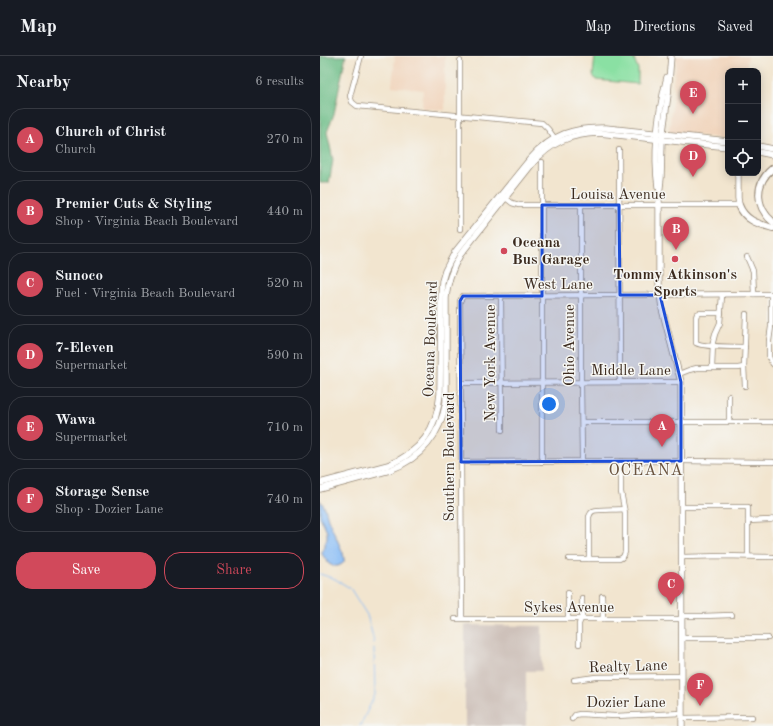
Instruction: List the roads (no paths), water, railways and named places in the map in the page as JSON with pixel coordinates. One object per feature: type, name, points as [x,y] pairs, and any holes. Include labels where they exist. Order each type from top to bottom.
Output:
[{"type":"highway","points":[[773,168],[767,173],[761,183],[759,197],[763,211],[773,222]]},
{"type":"highway","points":[[739,205],[744,215],[751,221],[773,228]]},
{"type":"main road","points":[[671,56],[670,67],[664,88],[659,136],[657,178],[659,196],[660,295],[664,318],[681,382],[682,726]]},
{"type":"main road","name":"Oceana Boulevard","points":[[320,489],[324,484],[388,465],[407,456],[430,441],[439,426],[446,402],[446,298],[450,274],[460,255],[503,196],[543,152],[556,140],[572,131],[589,128],[606,128],[659,136]]},
{"type":"main road","points":[[659,136],[725,141]]},
{"type":"main road","points":[[659,136],[725,147]]},
{"type":"main road","points":[[761,147],[773,150]]},
{"type":"main road","points":[[761,153],[773,155]]},
{"type":"main road","points":[[738,176],[739,205]]},
{"type":"main road","name":"Oceana Boulevard","points":[[324,484],[390,470],[414,458],[422,447]]},
{"type":"street","points":[[361,56],[350,94],[352,102],[357,106],[542,123],[556,140]]},
{"type":"street","points":[[460,61],[460,229]]},
{"type":"street","points":[[619,150],[620,382]]},
{"type":"street","points":[[542,162],[542,462]]},
{"type":"street","name":"Louisa Avenue","points":[[503,196],[519,206],[739,205]]},
{"type":"street","name":"Ohio Avenue","points":[[581,205],[582,461]]},
{"type":"street","points":[[747,257],[753,271],[754,294]]},
{"type":"street","points":[[712,368],[713,338],[720,323],[722,294]]},
{"type":"street","points":[[772,294],[769,359],[773,364]]},
{"type":"street","name":"West Lane","points":[[463,296],[772,294]]},
{"type":"street","name":"Southern Boulevard","points":[[462,618],[460,301],[463,296]]},
{"type":"street","name":"New York Avenue","points":[[502,296],[502,430]]},
{"type":"street","points":[[721,313],[700,313],[696,316],[696,342],[699,344],[712,346],[745,346]]},
{"type":"street","points":[[745,386],[744,367],[746,314]]},
{"type":"street","points":[[679,374],[692,369],[744,367]]},
{"type":"street","name":"Middle Lane","points":[[461,382],[681,382]]},
{"type":"street","points":[[729,396],[729,422]]},
{"type":"street","points":[[582,422],[773,422]]},
{"type":"street","points":[[568,559],[589,560],[621,558],[625,555],[625,515],[621,492],[621,461]]},
{"type":"street","points":[[461,462],[773,462]]},
{"type":"street","points":[[682,507],[748,507],[748,556]]},
{"type":"street","points":[[589,560],[589,516],[591,513],[596,510],[624,509]]},
{"type":"street","points":[[748,521],[773,519]]},
{"type":"street","points":[[682,557],[773,557]]},
{"type":"street","points":[[568,593],[568,619]]},
{"type":"street","points":[[602,596],[603,619]]},
{"type":"street","points":[[579,644],[579,624],[582,613],[582,598]]},
{"type":"street","name":"Sykes Avenue","points":[[455,619],[682,618],[732,615]]},
{"type":"street","points":[[682,638],[768,638]]},
{"type":"street","name":"Realty Lane","points":[[574,680],[596,677],[682,676]]},
{"type":"street","name":"Dozier Lane","points":[[572,719],[575,715],[580,714],[615,716],[752,717]]},
{"type":"water","points":[[320,500],[325,508],[328,519],[343,553],[344,562],[338,566],[329,564],[322,554],[327,538],[327,532],[320,516]]},
{"type":"waterway","points":[[320,574],[335,579],[350,588],[367,615],[374,643]]},
{"type":"waterway","points":[[360,726],[375,695],[374,648]]},
{"type":"place","name":"Wawa","points":[[693,114]]},
{"type":"place","name":"7-Eleven","points":[[693,177]]},
{"type":"place","name":"Premier Cuts & Styling","points":[[676,250]]},
{"type":"place","name":"Oceana Bus Garage","points":[[504,251]]},
{"type":"place","name":"Tommy Atkinson's Sports","points":[[675,259]]},
{"type":"place","name":"Church of Christ","points":[[662,447]]},
{"type":"place","name":"Sunoco","points":[[671,605]]},
{"type":"place","name":"Storage Sense","points":[[700,706]]},
{"type":"district","name":"OCEANA","points":[[646,469]]}]
